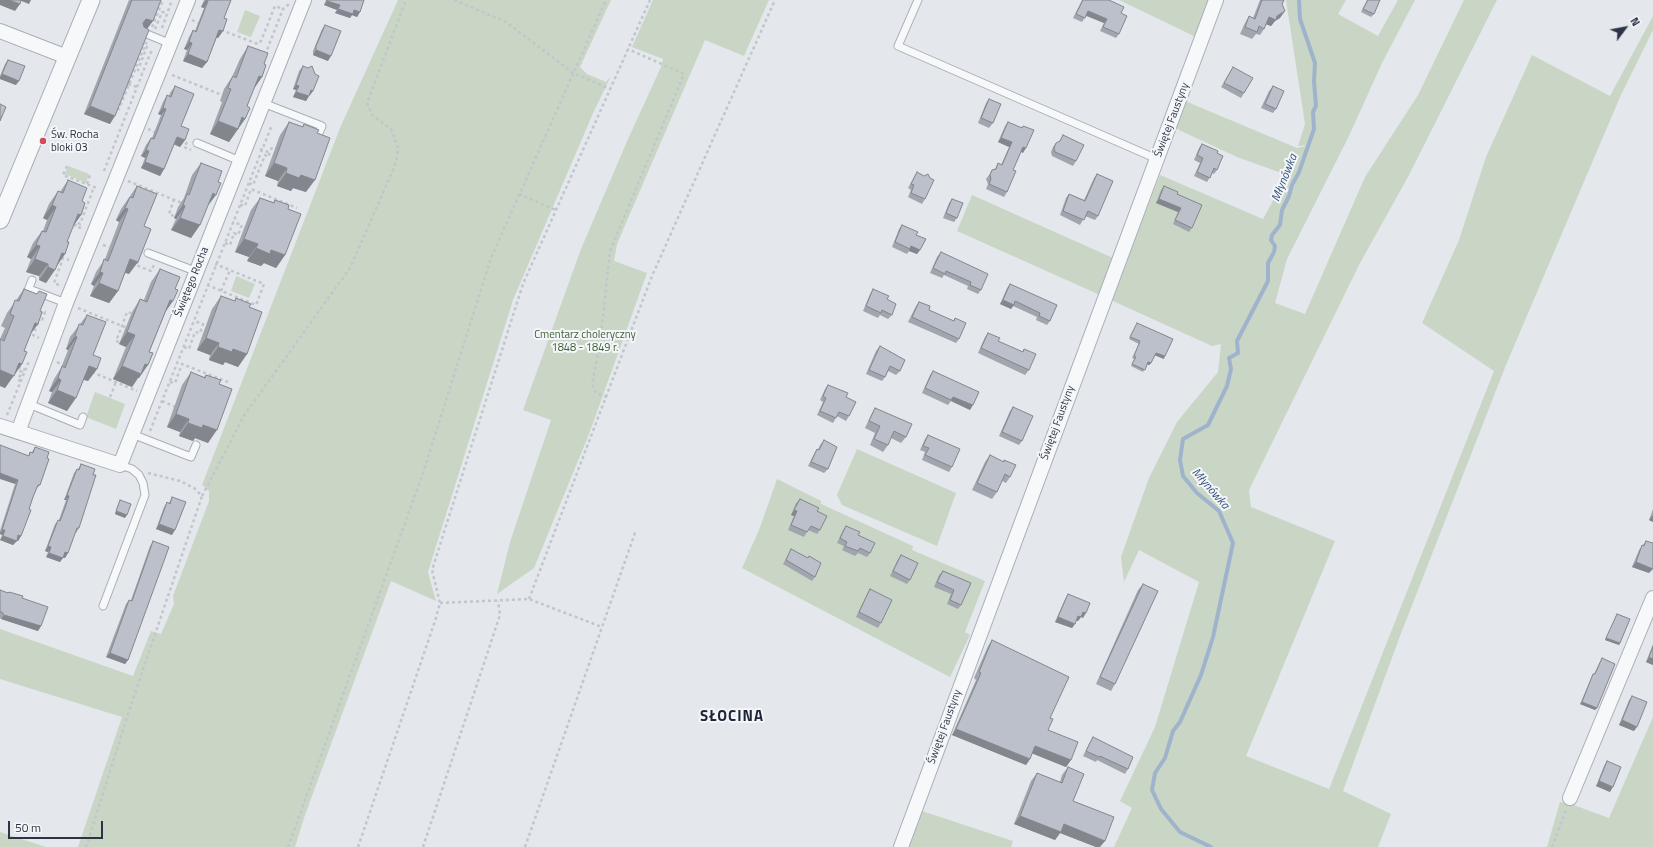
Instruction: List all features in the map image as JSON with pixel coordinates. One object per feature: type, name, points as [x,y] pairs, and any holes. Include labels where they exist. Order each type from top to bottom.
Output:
[{"type":"street","points":[[0,220],[91,0]]},
{"type":"street","points":[[18,432],[66,304],[188,0]]},
{"type":"street","name":"Świętego Rocha","points":[[126,467],[133,431],[304,0]]},
{"type":"street","name":"Świętej Faustyny","points":[[901,847],[1216,0]]},
{"type":"street","points":[[0,31],[67,57]]},
{"type":"street","points":[[0,426],[126,467]]},
{"type":"street","points":[[1570,798],[1653,598]]},
{"type":"lane","points":[[918,0],[898,46],[1157,159]]},
{"type":"lane","points":[[142,32],[171,44]]},
{"type":"lane","points":[[263,103],[322,126],[316,140]]},
{"type":"lane","points":[[197,143],[240,161]]},
{"type":"lane","points":[[148,253],[196,270]]},
{"type":"lane","points":[[26,298],[32,280]]},
{"type":"lane","points":[[29,289],[66,304]]},
{"type":"lane","points":[[28,404],[80,425],[83,417]]},
{"type":"lane","points":[[133,431],[191,457],[196,446]]},
{"type":"lane","points":[[103,606],[145,495],[143,483],[139,475],[126,467]]},
{"type":"path","points":[[163,0],[156,11],[151,29],[154,30],[162,12],[166,14]]},
{"type":"path","points":[[86,847],[130,708],[202,496],[245,414],[350,268],[396,163],[398,148],[391,129],[372,115],[367,103],[406,0]]},
{"type":"path","points":[[454,0],[506,22],[573,73],[610,89]]},
{"type":"path","points":[[288,847],[423,473],[491,258],[606,0]]},
{"type":"path","points":[[358,847],[435,622],[440,603],[432,570],[523,284],[650,0]]},
{"type":"path","points":[[529,599],[652,276],[775,0]]},
{"type":"path","points":[[221,30],[258,44],[262,41],[275,6],[283,10]]},
{"type":"path","points":[[116,108],[119,109],[137,58],[146,42],[148,44],[138,70],[142,72]]},
{"type":"path","points":[[607,397],[596,394],[592,384],[600,343],[610,251],[684,74],[628,49]]},
{"type":"path","points":[[171,75],[222,95]]},
{"type":"path","points":[[123,82],[137,87]]},
{"type":"path","points":[[133,431],[149,434],[272,125]]},
{"type":"path","points":[[149,130],[154,132]]},
{"type":"path","points":[[188,139],[184,147],[198,152]]},
{"type":"path","points":[[240,205],[245,206],[265,156],[268,157],[272,147]]},
{"type":"path","points":[[264,150],[276,155]]},
{"type":"path","points":[[67,166],[63,175],[96,188],[80,224],[77,222],[74,226],[81,228]]},
{"type":"path","points":[[87,184],[90,175]]},
{"type":"path","points":[[249,183],[253,185]]},
{"type":"path","points":[[251,190],[297,208]]},
{"type":"path","points":[[519,194],[556,210]]},
{"type":"path","points":[[174,199],[169,214],[174,216]]},
{"type":"path","points":[[235,222],[248,228]]},
{"type":"path","points":[[225,243],[230,245],[234,233],[238,235],[242,225]]},
{"type":"path","points":[[60,257],[69,260]]},
{"type":"path","points":[[134,257],[138,258],[136,265],[151,271],[154,265],[159,264]]},
{"type":"path","points":[[60,285],[54,283],[63,258]]},
{"type":"path","points":[[216,265],[264,284],[256,305],[208,286],[196,270],[216,265]]},
{"type":"path","points":[[221,291],[230,270]]},
{"type":"path","points":[[66,304],[132,330]]},
{"type":"path","points":[[38,338],[32,335],[42,311],[45,312],[42,320],[45,321]]},
{"type":"path","points":[[119,342],[116,341],[127,312],[131,313]]},
{"type":"path","points":[[194,320],[209,326]]},
{"type":"path","points":[[184,347],[189,349],[195,332],[200,333],[203,324]]},
{"type":"path","points":[[57,362],[63,365]]},
{"type":"path","points":[[178,362],[228,382]]},
{"type":"path","points":[[170,382],[175,383],[182,364]]},
{"type":"path","points":[[21,381],[18,380],[22,372],[18,370],[19,367],[26,370]]},
{"type":"path","points":[[110,398],[116,382]]},
{"type":"path","points":[[126,467],[180,481],[194,488],[202,496]]},
{"type":"path","points":[[525,847],[636,530]]},
{"type":"path","points":[[440,603],[529,599],[602,627]]},
{"type":"path","points":[[423,847],[500,615],[498,601]]},
{"type":"path","points":[[1552,847],[1570,798]]},
{"type":"green space","points":[[398,0],[611,0],[580,67],[587,74],[606,82],[611,76],[594,111],[513,300],[428,572],[436,601],[391,581],[305,815],[295,847],[78,847],[122,717],[0,679],[0,629],[133,676],[151,631],[161,634],[174,604],[173,596],[209,501],[209,491],[202,485],[340,128]]},
{"type":"green space","name":"Cmentarz choleryczny 1848 - 1849 r.","points":[[653,0],[769,0],[744,56],[705,40],[617,244],[614,261],[647,273],[589,434],[534,568],[497,594],[510,542],[551,420],[523,410],[581,249],[628,139],[661,67],[663,59],[632,47]]},
{"type":"green space","points":[[1119,0],[1211,0],[1196,37]]},
{"type":"green space","points":[[1286,0],[1346,0],[1338,14],[1378,36],[1398,0],[1415,0],[1382,63],[1349,136],[1287,259],[1275,303],[1305,314],[1365,177],[1418,95],[1464,0],[1497,0],[1408,177],[1360,263],[1249,490],[1251,507],[1335,541],[1246,756],[1329,789],[1494,371],[1422,323],[1459,240],[1486,157],[1532,55],[1610,96],[1653,16],[1653,30],[1620,97],[1506,365],[1400,636],[1343,791],[1391,814],[1378,847],[1114,847],[1132,808],[1120,801],[1155,727],[1199,582],[1139,550],[1124,582],[1121,557],[1149,478],[1177,422],[1218,372],[1221,344],[1212,346],[1113,301],[1112,296],[1160,175],[1263,219],[1287,175],[1237,157],[1179,130],[1175,127],[1185,101],[1297,148],[1310,145],[1298,146],[1305,124]]},
{"type":"green space","points":[[245,10],[260,16],[251,37],[237,32]]},
{"type":"green space","points":[[68,166],[89,174],[86,183],[65,174]]},
{"type":"green space","points":[[972,195],[1113,258],[1100,295],[957,231]]},
{"type":"green space","points":[[236,276],[255,284],[249,298],[231,291]]},
{"type":"green space","points":[[95,392],[125,404],[116,429],[86,417]]},
{"type":"green space","points":[[857,449],[956,493],[937,546],[842,505],[837,495]]},
{"type":"green space","points":[[777,479],[821,501],[821,504],[913,546],[912,550],[985,581],[965,632],[970,635],[950,677],[742,568],[759,530]]},
{"type":"green space","points":[[1653,717],[1653,847],[1547,847],[1560,802],[1571,804],[1609,818]]},
{"type":"green space","points":[[922,811],[1013,841],[1011,847],[908,847]]},
{"type":"green space","points":[[0,832],[46,847],[0,847]]},
{"type":"building","points":[[9,0],[21,0],[20,4]]},
{"type":"building","points":[[132,0],[161,0],[153,21],[146,19],[143,23],[144,27],[149,30],[115,116],[90,106]]},
{"type":"building","points":[[206,0],[231,0],[224,18],[227,19],[223,31],[219,30],[207,62],[188,54],[192,43],[189,42],[193,30],[196,32],[208,1]]},
{"type":"building","points":[[327,0],[364,0],[360,12],[354,10],[353,14],[338,9],[340,5]]},
{"type":"building","points":[[1083,0],[1109,0],[1124,7],[1121,13],[1127,16],[1119,34],[1103,27],[1107,19],[1088,11],[1085,18],[1076,14]]},
{"type":"building","points":[[1262,0],[1284,0],[1282,4],[1285,11],[1277,16],[1276,20],[1269,17],[1264,29],[1259,26],[1257,32],[1245,27],[1249,16],[1255,19]]},
{"type":"building","points":[[1368,0],[1380,0],[1374,14],[1363,9]]},
{"type":"building","points":[[325,25],[341,31],[331,56],[316,50],[316,46]]},
{"type":"building","points":[[248,46],[268,53],[264,64],[266,65],[262,77],[259,76],[247,106],[250,108],[245,119],[242,117],[238,129],[218,121],[231,89],[228,88],[230,82],[233,76],[236,78]]},
{"type":"building","points":[[8,60],[25,66],[19,81],[2,74]]},
{"type":"building","points":[[303,66],[308,68],[312,66],[315,74],[319,76],[313,91],[311,90],[309,96],[296,92],[299,86],[296,85]]},
{"type":"building","points":[[1233,67],[1253,78],[1244,93],[1224,83]]},
{"type":"building","points":[[175,86],[194,94],[181,126],[189,129],[185,140],[177,137],[164,169],[145,162],[149,151],[146,150],[151,138],[154,139],[166,109],[163,108],[167,95],[171,97]]},
{"type":"building","points":[[1273,86],[1284,91],[1276,109],[1265,104]]},
{"type":"building","points":[[989,99],[1001,104],[993,123],[981,118]]},
{"type":"building","points":[[0,104],[6,107],[0,121]]},
{"type":"building","points":[[289,122],[303,127],[304,124],[319,130],[317,133],[330,138],[315,180],[301,175],[299,178],[286,173],[287,168],[274,163]]},
{"type":"building","points":[[1008,122],[1022,128],[1023,126],[1034,130],[1026,148],[1023,147],[1013,170],[1016,171],[1007,192],[989,184],[992,170],[996,169],[998,163],[1002,165],[1012,142],[1001,138]]},
{"type":"building","points":[[1063,135],[1084,145],[1076,161],[1055,152],[1054,148],[1056,143],[1060,141]]},
{"type":"building","points":[[1202,144],[1218,151],[1217,153],[1223,156],[1217,170],[1214,168],[1210,178],[1197,172],[1203,158],[1197,155]]},
{"type":"building","points":[[201,163],[222,171],[218,182],[221,183],[216,195],[213,193],[200,225],[180,218],[185,206],[183,205],[187,194],[189,195]]},
{"type":"building","points":[[917,172],[924,176],[928,174],[930,178],[934,180],[925,199],[911,193],[914,185],[911,184]]},
{"type":"building","points":[[1097,174],[1113,181],[1098,216],[1088,211],[1084,220],[1063,211],[1069,194],[1085,201]]},
{"type":"building","points":[[68,180],[87,188],[82,201],[85,203],[81,215],[78,214],[67,242],[69,242],[65,254],[62,253],[55,270],[48,267],[48,264],[35,259],[40,246],[36,245],[42,231],[46,232],[56,207],[52,205],[58,191],[63,193]]},
{"type":"building","points":[[137,186],[157,194],[144,226],[151,229],[138,262],[130,259],[118,291],[99,283],[103,273],[100,272],[104,259],[108,261],[128,209],[125,208],[130,197],[133,198]]},
{"type":"building","points":[[1164,186],[1178,192],[1177,194],[1202,205],[1192,228],[1175,220],[1181,208],[1159,199]]},
{"type":"building","points":[[260,198],[274,203],[275,200],[289,205],[288,209],[301,214],[285,255],[271,250],[270,254],[256,248],[258,244],[244,239]]},
{"type":"building","points":[[952,199],[963,203],[957,218],[946,213]]},
{"type":"building","points":[[902,225],[918,232],[916,235],[926,239],[920,250],[911,246],[910,249],[895,242]]},
{"type":"building","points":[[941,252],[988,274],[981,290],[970,285],[971,282],[946,271],[945,274],[933,268]]},
{"type":"building","points":[[160,269],[180,277],[175,289],[178,290],[173,301],[170,300],[149,352],[153,353],[148,365],[145,364],[141,374],[122,366],[135,335],[127,332],[140,299],[147,302]]},
{"type":"building","points":[[1010,284],[1057,305],[1050,321],[1039,316],[1040,313],[1015,301],[1014,305],[1003,300]]},
{"type":"building","points":[[24,289],[37,294],[39,291],[47,294],[40,311],[42,312],[38,324],[35,323],[24,351],[27,352],[22,364],[19,363],[14,376],[0,370],[0,339],[4,341],[14,316],[10,314],[15,300],[19,301]]},
{"type":"building","points":[[873,289],[889,296],[887,299],[896,304],[892,315],[882,310],[881,313],[866,306]]},
{"type":"building","points":[[221,296],[235,301],[236,298],[251,304],[249,307],[262,312],[247,354],[233,349],[232,352],[218,347],[219,343],[206,338]]},
{"type":"building","points":[[919,302],[930,306],[929,310],[954,321],[955,318],[966,323],[959,339],[912,317]]},
{"type":"building","points":[[87,315],[106,322],[93,355],[101,358],[97,369],[89,366],[76,398],[57,390],[61,380],[58,378],[62,366],[65,368],[77,337],[75,336],[79,324],[83,325]]},
{"type":"building","points":[[1137,323],[1173,339],[1165,356],[1156,353],[1151,363],[1148,362],[1145,370],[1132,364],[1136,357],[1134,356],[1140,341],[1130,337]]},
{"type":"building","points":[[988,333],[1000,338],[998,341],[1023,352],[1024,349],[1036,354],[1029,370],[981,348]]},
{"type":"building","points":[[880,346],[905,360],[900,371],[890,366],[885,377],[869,370]]},
{"type":"building","points":[[933,371],[979,392],[973,405],[953,397],[951,400],[925,388]]},
{"type":"building","points":[[191,372],[205,378],[206,375],[221,380],[219,384],[232,389],[217,430],[203,425],[202,428],[188,423],[189,419],[176,414]]},
{"type":"building","points":[[828,385],[848,393],[846,397],[856,402],[849,416],[839,412],[836,418],[820,411],[826,398],[823,396]]},
{"type":"building","points":[[1013,407],[1033,416],[1022,441],[1002,432]]},
{"type":"building","points":[[875,408],[912,424],[906,437],[894,431],[888,445],[874,439],[880,426],[869,421]]},
{"type":"building","points":[[928,435],[960,449],[952,467],[925,455],[929,448],[923,446]]},
{"type":"building","points":[[824,440],[837,447],[828,469],[811,462],[817,449],[819,450]]},
{"type":"building","points":[[0,445],[29,456],[30,452],[33,453],[35,447],[49,452],[47,458],[49,459],[40,485],[38,485],[33,497],[29,509],[31,510],[21,536],[18,535],[17,541],[3,536],[5,530],[2,530],[18,480],[0,473]]},
{"type":"building","points":[[990,455],[1004,462],[1004,460],[1016,465],[1010,477],[1005,474],[997,492],[977,483]]},
{"type":"building","points":[[81,464],[95,469],[93,475],[96,475],[79,528],[77,528],[68,553],[65,552],[63,558],[49,553],[51,547],[48,546],[58,520],[60,521],[65,508],[69,496],[67,495],[77,469],[79,470]]},
{"type":"building","points":[[172,497],[186,502],[175,530],[159,524],[167,502],[170,504]]},
{"type":"building","points":[[800,499],[819,508],[817,511],[827,516],[820,530],[811,526],[807,532],[791,525],[797,511],[794,510]]},
{"type":"building","points":[[120,500],[131,504],[127,515],[116,511]]},
{"type":"building","points":[[846,526],[860,532],[858,535],[875,543],[870,553],[860,548],[858,551],[845,546],[847,542],[840,538]]},
{"type":"building","points":[[153,541],[169,547],[128,660],[110,653],[129,600],[132,601]]},
{"type":"building","points":[[1646,541],[1653,543],[1653,569],[1636,562],[1642,545],[1644,546]]},
{"type":"building","points":[[791,549],[808,558],[809,556],[821,563],[815,577],[786,560]]},
{"type":"building","points":[[901,555],[918,563],[910,580],[893,571]]},
{"type":"building","points":[[943,571],[971,583],[961,605],[950,600],[954,590],[937,582]]},
{"type":"building","points":[[1143,584],[1158,591],[1115,684],[1100,677]]},
{"type":"building","points":[[870,589],[892,600],[881,623],[859,612]]},
{"type":"building","points":[[0,590],[23,596],[22,598],[48,607],[41,626],[4,615],[0,612]]},
{"type":"building","points":[[1068,594],[1090,603],[1086,613],[1083,612],[1081,617],[1078,616],[1075,624],[1058,617]]},
{"type":"building","points":[[1617,614],[1630,619],[1620,643],[1606,638]]},
{"type":"building","points":[[992,640],[1069,677],[1050,718],[1053,719],[1048,730],[1078,742],[1071,760],[1035,746],[1030,759],[956,729],[981,673],[979,672]]},
{"type":"building","points":[[1653,647],[1653,659],[1649,657]]},
{"type":"building","points":[[1602,658],[1615,664],[1597,708],[1582,702],[1593,674],[1595,674]]},
{"type":"building","points":[[1632,696],[1647,702],[1637,727],[1622,720]]},
{"type":"building","points":[[1093,737],[1133,757],[1128,769],[1086,751]]},
{"type":"building","points":[[1607,761],[1621,767],[1613,787],[1599,781]]},
{"type":"building","points":[[1068,767],[1084,774],[1073,801],[1114,817],[1105,841],[1064,824],[1061,832],[1020,816],[1037,773],[1062,783]]},
{"type":"waterway","name":"Młynówka","points":[[1211,847],[1180,832],[1161,809],[1152,790],[1155,773],[1165,758],[1173,731],[1180,722],[1201,675],[1213,637],[1233,543],[1219,511],[1197,493],[1183,476],[1180,460],[1183,439],[1208,425],[1227,386],[1231,369],[1229,358],[1238,353],[1237,341],[1268,281],[1268,263],[1274,252],[1275,246],[1271,240],[1272,235],[1280,225],[1282,210],[1299,172],[1314,129],[1313,112],[1316,106],[1314,81],[1315,63],[1300,19],[1299,0]]},
{"type":"place","name":"Św. Rocha bloki 03","points":[[43,141]]},
{"type":"district","name":"SŁOCINA","points":[[732,717]]}]
